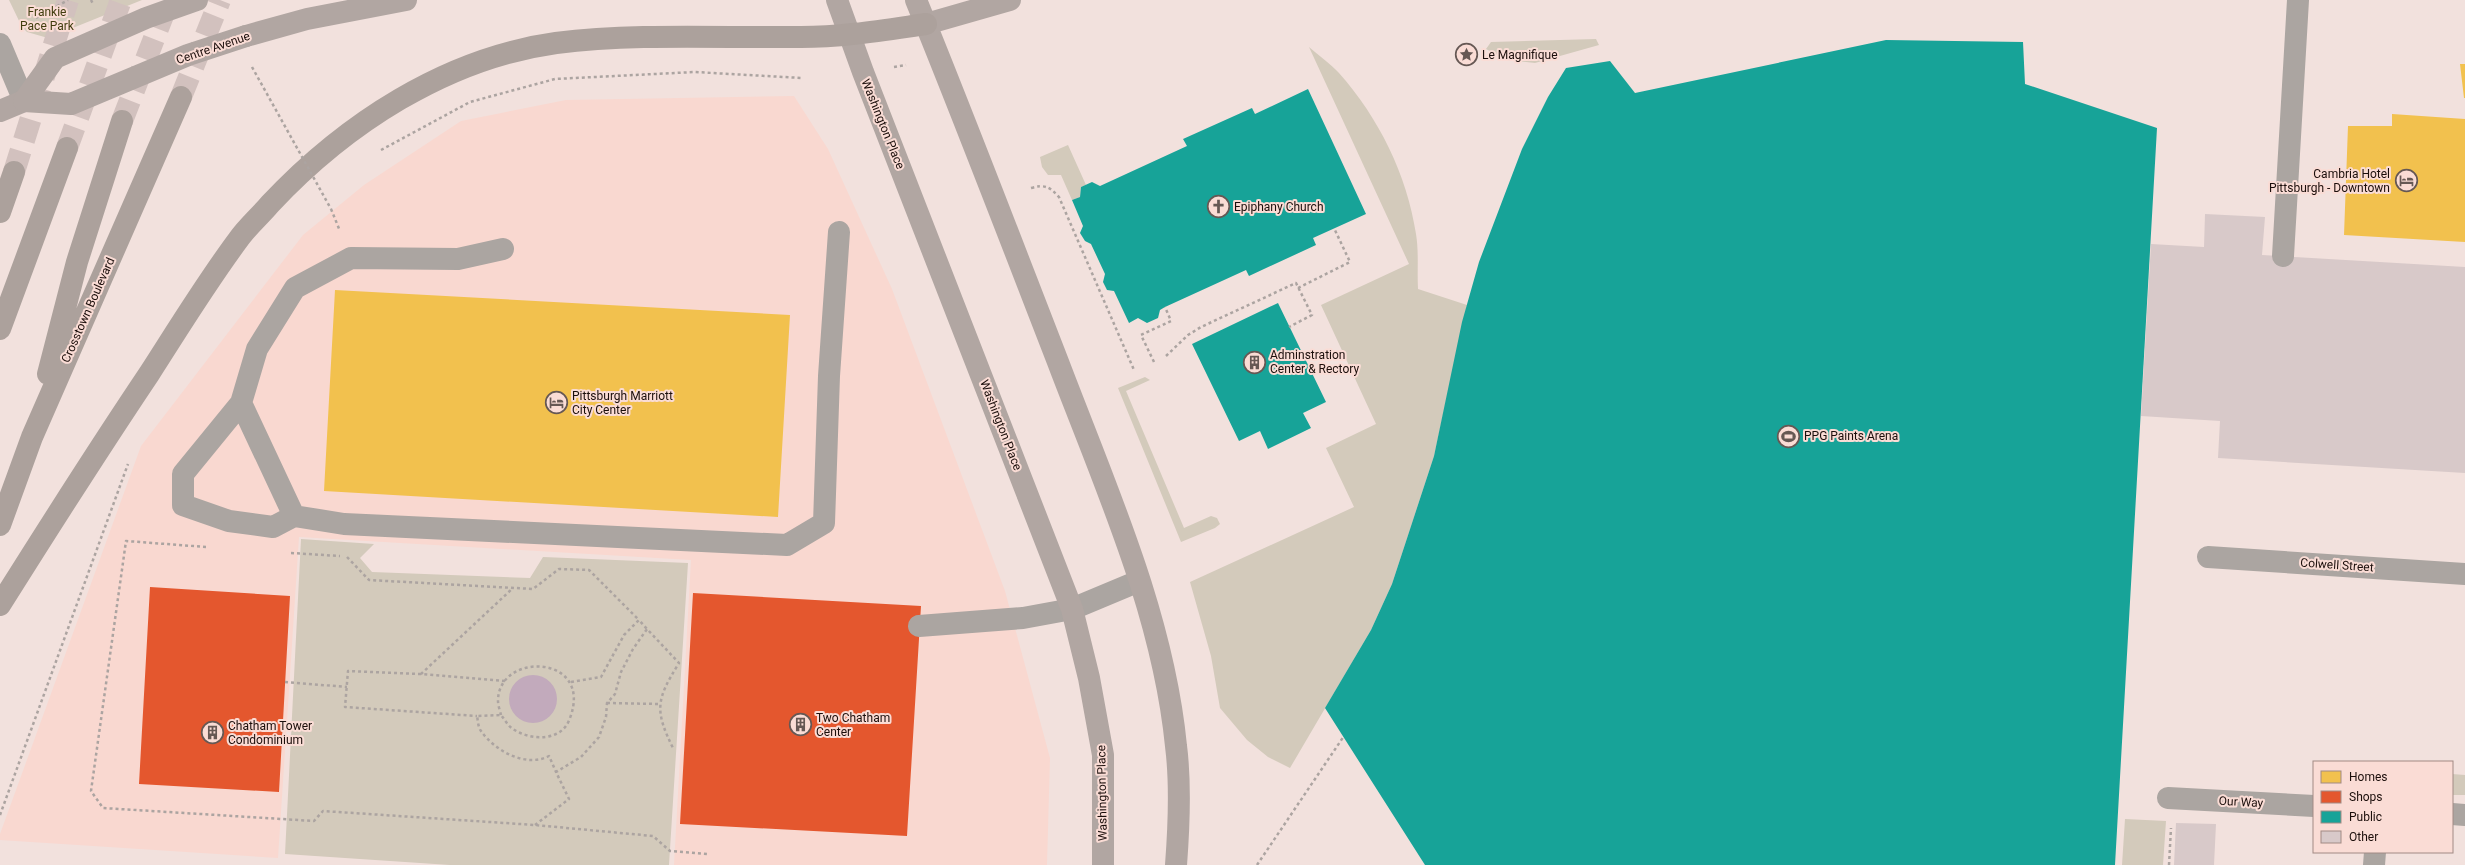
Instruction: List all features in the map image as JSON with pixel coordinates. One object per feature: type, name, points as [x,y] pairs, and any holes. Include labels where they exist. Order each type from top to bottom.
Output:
[{"type":"highway","points":[[0,605],[78,481],[239,238],[294,179],[342,138],[395,102],[436,80],[474,64],[516,51],[556,43],[606,39],[849,35],[926,24]]},
{"type":"highway","name":"Crosstown Boulevard","points":[[0,525],[32,437],[181,97]]},
{"type":"highway","points":[[32,437],[77,262],[122,121]]},
{"type":"highway","points":[[0,328],[67,148]]},
{"type":"highway","points":[[0,212],[14,172]]},
{"type":"main road","points":[[24,101],[55,58],[146,18],[197,0]]},
{"type":"main road","name":"Centre Avenue","points":[[0,111],[24,101],[70,104],[188,56],[246,36],[307,19],[406,0]]},
{"type":"main road","name":"Washington Place","points":[[837,0],[849,35],[1072,609],[1089,678],[1102,755],[1103,865]]},
{"type":"main road","points":[[916,0],[1074,404],[1139,581],[1162,659],[1177,747],[1178,830],[1176,865]]},
{"type":"main road","points":[[926,24],[1010,0]]},
{"type":"street","points":[[2283,256],[2298,0]]},
{"type":"street","points":[[0,44],[24,101]]},
{"type":"street","points":[[503,249],[458,259],[351,258],[295,288],[257,349],[241,403],[183,474],[183,505],[229,521],[273,527],[294,516],[344,524],[787,545],[824,523],[829,376],[839,232]]},
{"type":"street","points":[[241,403],[294,516]]},
{"type":"street","name":"Colwell Street","points":[[2208,557],[2465,574]]},
{"type":"street","points":[[919,626],[1023,618],[1072,609],[1139,581]]},
{"type":"street","name":"Our Way","points":[[2168,798],[2313,806]]},
{"type":"street","points":[[2453,814],[2465,815]]},
{"type":"street","points":[[2374,865],[2375,853]]},
{"type":"path","points":[[36,18],[68,0]]},
{"type":"path","points":[[91,0],[93,4]]},
{"type":"path","points":[[250,63],[331,209]]},
{"type":"path","points":[[891,68],[906,65]]},
{"type":"path","points":[[376,153],[470,102],[555,79],[695,72],[802,78]]},
{"type":"path","points":[[1031,188],[1044,185],[1051,187],[1059,197],[1134,370]]},
{"type":"path","points":[[321,193],[327,188]]},
{"type":"path","points":[[1298,288],[1350,262],[1334,228]]},
{"type":"path","points":[[1166,356],[1188,335],[1201,327],[1296,284],[1312,315],[1289,327]]},
{"type":"path","points":[[1154,362],[1141,335],[1171,321],[1165,307]]},
{"type":"path","points":[[0,814],[93,555],[131,457]]},
{"type":"path","points":[[213,547],[126,541],[91,791],[103,808],[314,821],[323,811],[535,825],[653,836],[670,851],[708,854]]},
{"type":"path","points":[[284,552],[348,557],[369,580],[532,588],[559,569],[589,570],[679,662],[665,685],[659,704],[663,728],[674,750]]},
{"type":"path","points":[[421,674],[514,588]]},
{"type":"path","points":[[571,682],[601,677],[624,635],[639,620]]},
{"type":"path","points":[[556,772],[581,757],[599,737],[606,717],[608,703],[615,694],[621,672],[633,649],[647,629]]},
{"type":"path","points":[[534,665],[555,668],[571,682],[575,703],[570,720],[561,731],[546,738],[529,736],[511,728],[501,716],[498,700],[505,681],[516,671],[534,665]]},
{"type":"path","points":[[501,716],[477,716],[345,707],[348,671],[421,674],[505,681]]},
{"type":"path","points":[[285,682],[347,687]]},
{"type":"path","points":[[608,703],[659,704]]},
{"type":"path","points":[[477,716],[480,730],[494,746],[515,758],[539,761],[549,756],[569,798],[535,825]]},
{"type":"path","points":[[1257,865],[1344,736]]},
{"type":"path","points":[[2169,865],[2171,831]]},
{"type":"shaded area","points":[[794,96],[828,149],[892,289],[1005,591],[1050,758],[1047,865],[674,865],[691,560],[299,537],[278,858],[0,840],[0,834],[141,446],[303,235],[364,185],[461,121],[566,100]]},
{"type":"shaded area","points":[[533,675],[542,677],[550,682],[555,690],[557,699],[555,708],[550,716],[542,721],[533,723],[524,721],[516,716],[511,708],[509,699],[511,690],[516,682],[524,677]]},
{"type":"green space","name":"Frankie Pace Park","points":[[9,0],[142,0],[48,38],[27,32],[22,27]]},
{"type":"green space","points":[[1596,39],[1599,45],[1535,63],[1507,60],[1486,49],[1491,42]]},
{"type":"green space","points":[[1309,47],[1329,63],[1353,90],[1379,128],[1389,148],[1406,190],[1412,212],[1417,241],[1418,289],[1467,305],[1434,456],[1392,584],[1371,630],[1290,768],[1268,757],[1247,740],[1220,708],[1211,656],[1190,582],[1354,507],[1326,448],[1376,424],[1321,305],[1409,264]]},
{"type":"green space","points":[[1068,145],[1086,185],[1081,187],[1080,197],[1072,200],[1061,175],[1048,175],[1042,167],[1040,157]]},
{"type":"green space","points":[[1145,377],[1150,380],[1126,391],[1184,528],[1211,516],[1217,518],[1220,524],[1215,528],[1181,542],[1118,388]]},
{"type":"green space","points":[[301,539],[374,544],[360,558],[372,572],[530,578],[543,557],[688,563],[669,865],[450,865],[285,854]]},
{"type":"green space","points":[[2453,774],[2465,775],[2465,795],[2453,795]]},
{"type":"green space","points":[[2125,819],[2166,821],[2163,865],[2122,865]]},
{"type":"building: Homes","points":[[2460,64],[2465,64],[2465,98],[2464,98]]},
{"type":"building: Homes","name":"Cambria Hotel Pittsburgh - Downtown","points":[[2392,114],[2465,119],[2465,242],[2344,235],[2348,126],[2392,126]]},
{"type":"building: Homes","name":"Pittsburgh Marriott City Center","points":[[335,290],[790,315],[778,517],[324,491]]},
{"type":"building: Shops","name":"Chatham Tower Condominium","points":[[150,587],[290,596],[279,792],[139,784]]},
{"type":"building: Shops","name":"Two Chatham Center","points":[[693,593],[921,606],[907,836],[680,824]]},
{"type":"building: Public","name":"PPG Paints Arena","points":[[1886,40],[2023,42],[2025,84],[2157,128],[2115,865],[1425,865],[1325,708],[1371,630],[1392,584],[1434,456],[1462,322],[1479,262],[1522,149],[1548,97],[1566,68],[1610,61],[1635,93]]},
{"type":"building: Public","name":"Epiphany Church","points":[[1308,89],[1366,214],[1313,238],[1316,245],[1249,276],[1246,270],[1165,307],[1160,310],[1158,318],[1147,323],[1138,318],[1129,323],[1114,291],[1107,290],[1103,282],[1105,274],[1091,244],[1085,241],[1080,233],[1083,226],[1072,200],[1080,197],[1081,187],[1092,182],[1100,186],[1187,146],[1183,139],[1252,108],[1255,114]]},
{"type":"building: Public","name":"Adminstration Center & Rectory","points":[[1278,303],[1326,402],[1303,413],[1311,428],[1268,449],[1260,431],[1239,441],[1192,344]]},
{"type":"building: Other","points":[[2205,214],[2265,217],[2262,255],[2465,267],[2465,473],[2218,458],[2220,421],[2141,416],[2151,244],[2204,247]]},
{"type":"building: Other","points":[[2176,823],[2216,824],[2214,865],[2174,865]]},
{"type":"tunnel","points":[[14,172],[68,0]]},
{"type":"tunnel","points":[[67,148],[121,0]]},
{"type":"tunnel","points":[[122,121],[169,0]]},
{"type":"tunnel","points":[[181,97],[220,0]]},
{"type":"place","name":"Le Magnifique","points":[[1467,55]]},
{"type":"place","name":"Cambria Hotel Pittsburgh - Downtown","points":[[2406,181]]},
{"type":"place","name":"Epiphany Church","points":[[1219,207]]},
{"type":"place","name":"Adminstration Center & Rectory","points":[[1254,362]]},
{"type":"place","name":"Pittsburgh Marriott City Center","points":[[557,403]]},
{"type":"place","name":"PPG Paints Arena","points":[[1789,436]]},
{"type":"place","name":"Two Chatham Center","points":[[800,725]]},
{"type":"place","name":"Chatham Tower Condominium","points":[[212,733]]}]
